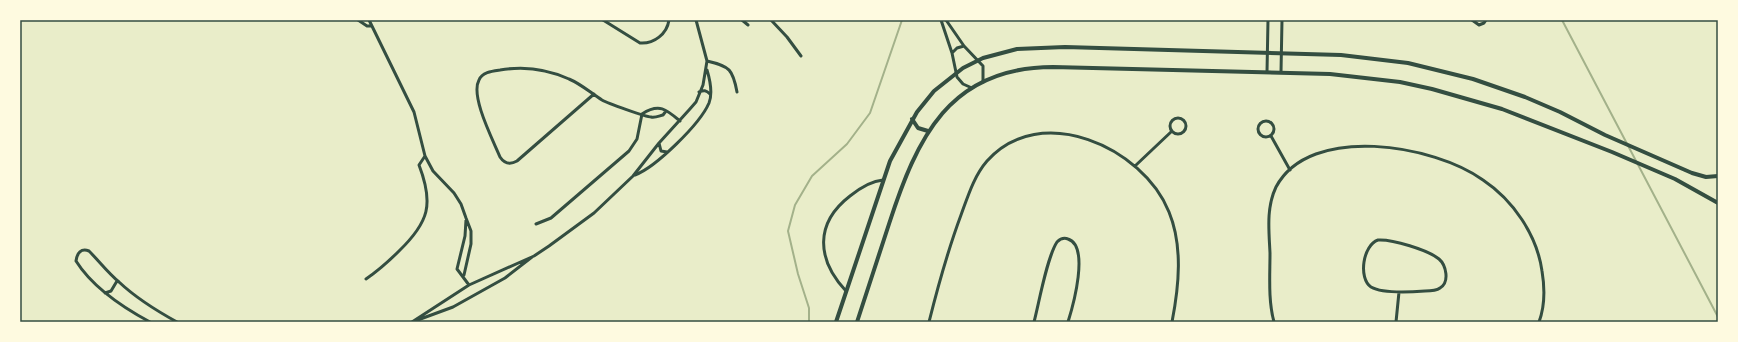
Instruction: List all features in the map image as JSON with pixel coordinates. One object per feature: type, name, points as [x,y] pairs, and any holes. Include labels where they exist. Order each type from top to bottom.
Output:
[{"type":"main road","points":[[836,322],[883,180],[896,148],[912,119],[934,91],[955,73],[977,60],[1008,50],[1035,47],[1281,53],[1369,57],[1408,63],[1473,79],[1525,97],[1560,112],[1605,135],[1698,176],[1718,176]]},
{"type":"main road","points":[[857,322],[905,177],[915,153],[928,131],[945,110],[972,88],[983,82],[1013,71],[1042,67],[1281,72],[1354,76],[1400,82],[1432,89],[1502,109],[1656,171],[1692,187],[1718,203]]},
{"type":"main road","points":[[912,119],[918,128],[928,131]]},
{"type":"street","points":[[358,20],[367,26],[371,26]]},
{"type":"street","points":[[369,20],[414,112],[425,156],[433,171],[454,193],[466,218],[470,231],[471,244],[464,275]]},
{"type":"street","points":[[603,20],[640,43],[647,43],[660,37],[665,31],[669,20]]},
{"type":"street","points":[[413,322],[453,307],[505,278],[580,224],[608,201],[633,176],[659,143],[696,102],[707,70],[708,61],[696,20]]},
{"type":"street","points":[[742,20],[748,25]]},
{"type":"street","points":[[771,20],[787,37],[801,56]]},
{"type":"street","points":[[941,20],[952,53],[955,73],[960,81],[972,88]]},
{"type":"street","points":[[946,20],[964,46],[984,68],[983,82]]},
{"type":"street","points":[[1267,72],[1268,20]]},
{"type":"street","points":[[1281,72],[1282,20]]},
{"type":"street","points":[[1472,20],[1479,24],[1484,23],[1486,20]]},
{"type":"street","points":[[952,53],[957,48],[964,46]]},
{"type":"street","points":[[708,61],[722,64],[732,73],[737,92]]},
{"type":"street","points":[[594,94],[517,161],[510,163],[504,162],[500,157],[478,102],[476,88],[479,78],[485,74],[510,69],[531,68],[564,77],[594,94],[604,101],[653,118],[663,115],[666,111]]},
{"type":"street","points":[[633,176],[648,169],[697,122],[709,102],[710,82],[707,70]]},
{"type":"street","points":[[699,92],[707,91],[710,95]]},
{"type":"street","points":[[536,224],[551,218],[628,151],[637,139],[642,114],[651,108],[662,108],[680,121]]},
{"type":"street","points":[[1175,118],[1182,119],[1185,125],[1183,132],[1178,133],[1172,131],[1170,127],[1172,121],[1175,118]]},
{"type":"street","points":[[1269,121],[1274,126],[1275,130],[1271,136],[1266,137],[1260,134],[1258,127],[1262,122],[1269,121]]},
{"type":"street","points":[[1135,166],[1172,131]]},
{"type":"street","points":[[929,322],[949,249],[973,184],[982,167],[997,151],[1013,141],[1028,136],[1046,133],[1060,134],[1088,140],[1119,154],[1135,166],[1160,195],[1172,221],[1176,243],[1178,268],[1177,294],[1172,322]]},
{"type":"street","points":[[1271,136],[1290,170]]},
{"type":"street","points":[[659,143],[661,151],[667,152]]},
{"type":"street","points":[[1274,322],[1270,301],[1270,209],[1277,187],[1290,170],[1307,158],[1322,152],[1342,148],[1364,147],[1399,149],[1422,153],[1459,166],[1477,175],[1504,198],[1524,223],[1535,243],[1542,266],[1544,285],[1543,304],[1539,322]]},
{"type":"street","points":[[366,279],[380,269],[412,238],[420,228],[426,213],[428,196],[419,165],[425,156]]},
{"type":"street","points":[[846,291],[833,276],[828,262],[823,245],[825,227],[834,212],[851,194],[870,183],[883,180]]},
{"type":"street","points":[[466,218],[465,236],[457,269],[464,275],[469,285]]},
{"type":"street","points":[[1034,322],[1052,254],[1057,242],[1064,238],[1069,239],[1075,244],[1079,258],[1077,287],[1068,322]]},
{"type":"street","points":[[1384,240],[1433,255],[1444,265],[1445,282],[1440,288],[1425,291],[1399,292],[1375,289],[1367,282],[1364,272],[1365,254],[1370,246],[1376,241],[1384,240]]},
{"type":"street","points":[[150,322],[133,313],[105,293],[76,261],[77,254],[80,251],[89,251],[117,281],[142,301],[177,322]]},
{"type":"street","points":[[413,322],[469,285],[534,256]]},
{"type":"street","points":[[501,270],[505,274],[505,278]]},
{"type":"street","points":[[105,293],[111,291],[117,281]]},
{"type":"street","points":[[1396,322],[1399,292]]},
{"type":"street","points":[[437,306],[436,310],[439,313]]},
{"type":"waterway","points":[[809,322],[809,308],[798,274],[788,231],[795,205],[812,176],[847,144],[870,113],[902,20]]},
{"type":"waterway","points":[[1562,20],[1718,317]]}]
